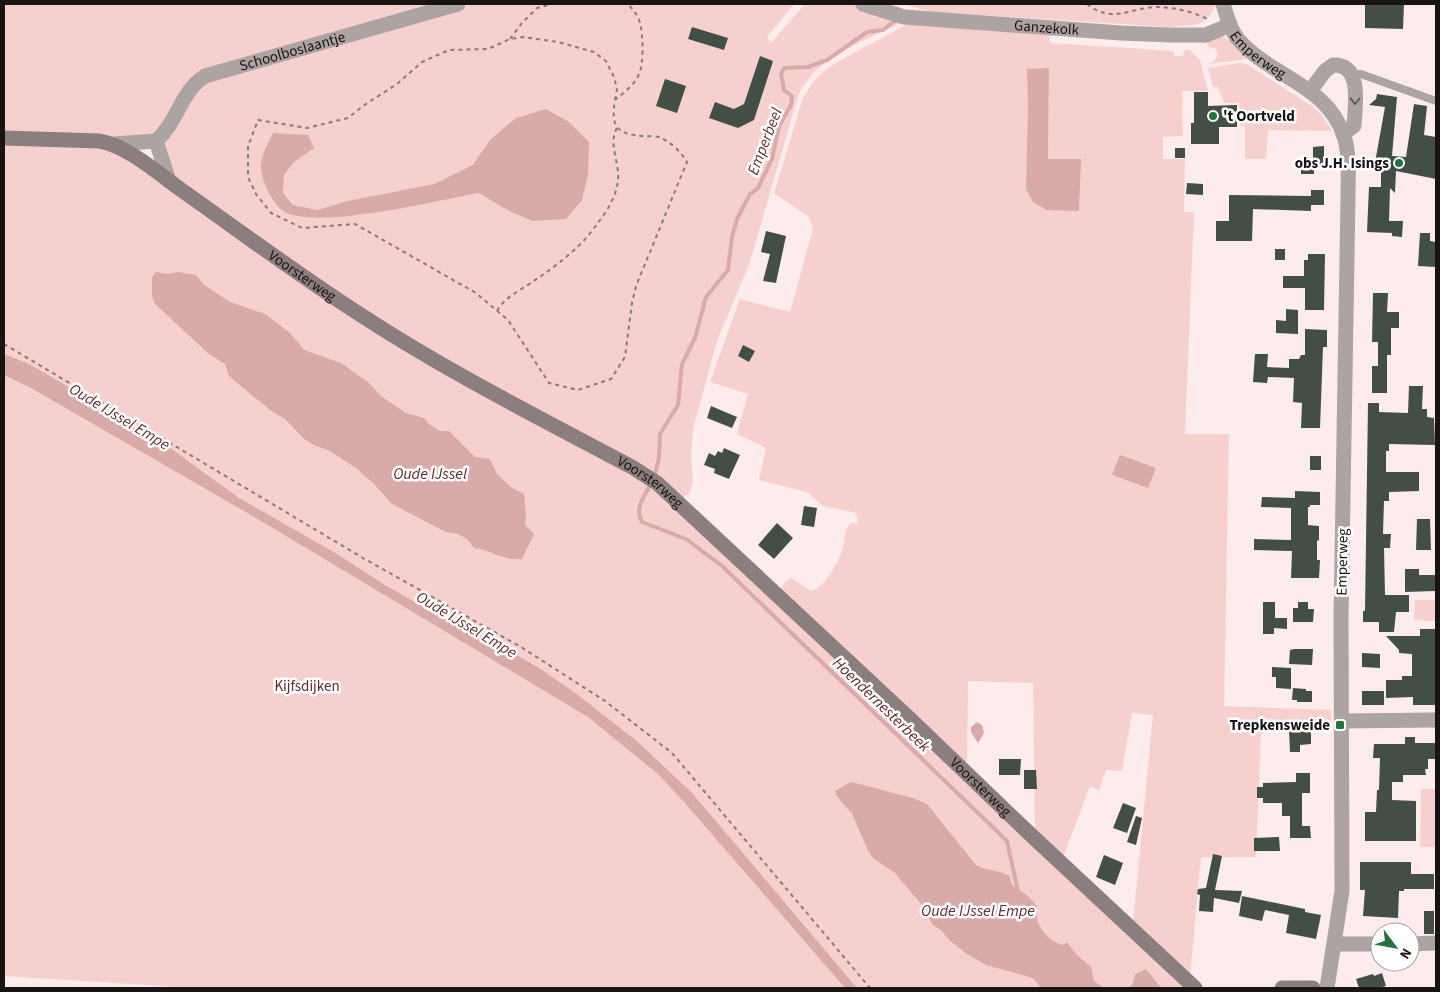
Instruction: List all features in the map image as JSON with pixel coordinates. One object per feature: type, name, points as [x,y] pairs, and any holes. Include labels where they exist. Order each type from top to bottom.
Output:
[{"type":"street","name":"Schoolboslaantje","points":[[156,141],[170,128],[185,95],[192,86],[205,76],[458,4]]},
{"type":"street","name":"Ganzekolk","points":[[863,4],[904,17],[1121,33],[1206,35],[1224,27]]},
{"type":"street","name":"Emperweg","points":[[1223,4],[1224,27],[1260,59],[1310,90],[1329,108],[1344,134],[1347,153],[1348,197],[1341,618],[1342,890],[1327,988]]},
{"type":"street","points":[[1310,90],[1325,71],[1333,65],[1344,67],[1353,76],[1355,84],[1354,126],[1344,134]]},
{"type":"street","name":"Voorsterweg","points":[[4,138],[99,141],[114,144],[364,318],[426,355],[632,467],[656,483],[1195,988]]},
{"type":"street","points":[[114,144],[156,141],[169,181]]},
{"type":"street","points":[[1342,721],[1436,720]]},
{"type":"street","points":[[1334,944],[1370,944]]},
{"type":"street","points":[[1420,944],[1436,944]]},
{"type":"street","points":[[1282,988],[1313,988]]},
{"type":"lane","points":[[1353,76],[1361,74],[1436,101]]},
{"type":"path","points":[[510,39],[536,8],[552,4]]},
{"type":"path","points":[[615,100],[629,88],[640,74],[642,58],[640,23],[628,4]]},
{"type":"path","points":[[1087,4],[1100,13],[1114,15],[1157,7],[1186,12],[1224,27]]},
{"type":"path","points":[[523,37],[558,42],[594,52],[606,61],[614,77],[617,89],[615,100],[613,121],[617,128],[640,136],[660,137],[680,151],[687,162],[636,286],[625,357],[611,380],[578,390],[549,383],[508,320],[476,294],[355,224],[302,228],[271,213],[256,194],[248,177],[248,146],[258,120],[307,128],[348,118],[397,84],[422,62],[449,50],[488,49],[510,39],[523,37]]},
{"type":"path","points":[[497,311],[501,304],[540,278],[576,248],[596,226],[613,199],[619,174],[614,144],[614,134],[617,128]]},
{"type":"path","points":[[4,344],[363,558],[521,647],[605,701],[672,753],[870,988]]},
{"type":"green space","points":[[4,4],[449,4],[216,69],[148,139],[4,134]]},
{"type":"green space","points":[[473,4],[794,4],[767,37],[771,43],[805,4],[852,4],[901,20],[898,24],[839,53],[818,68],[799,93],[750,262],[717,341],[693,429],[691,456],[693,482],[689,494],[681,499],[513,397],[367,314],[177,182],[163,146],[199,83]],"holes":[[[273,133],[313,148],[294,162],[284,175],[283,193],[293,205],[316,210],[347,201],[434,184],[474,165],[490,140],[532,221],[507,210],[479,193],[358,215],[285,212]]]},
{"type":"green space","points":[[903,4],[1216,4],[1208,18],[1198,24],[1170,27],[931,12]]},
{"type":"green space","points":[[910,23],[1049,35],[1050,43],[1174,51],[1174,56],[1183,56],[1184,50],[1190,50],[1200,60],[1208,91],[1182,91],[1183,136],[1163,137],[1163,159],[1185,159],[1184,212],[1194,212],[1185,434],[1229,434],[1224,706],[1331,710],[1331,725],[1284,728],[1261,734],[1256,857],[1201,857],[1190,977],[1133,923],[1153,715],[1132,713],[1122,771],[1106,770],[1099,790],[1090,786],[1063,857],[1035,831],[1033,683],[968,681],[967,767],[781,589],[785,582],[791,578],[811,591],[826,580],[838,560],[849,525],[851,523],[858,523],[856,513],[823,506],[807,492],[759,480],[766,448],[737,434],[748,394],[710,382],[740,299],[790,312],[813,229],[809,217],[774,193],[803,98],[813,82],[824,71]],"holes":[[[1049,68],[1048,159],[1028,110],[1027,70]]]},
{"type":"green space","points":[[1222,36],[1229,40],[1247,59],[1207,64],[1214,61],[1218,55],[1216,49],[1209,47],[1207,42],[1203,44],[1203,41]]},
{"type":"green space","points":[[1240,63],[1246,64],[1312,106],[1321,114],[1332,131],[1268,130],[1266,159],[1245,159],[1245,126],[1240,126],[1239,103],[1224,103],[1217,86],[1213,87],[1208,68]]},
{"type":"green space","name":"Kijfsdijken","points":[[4,143],[114,149],[248,242],[653,487],[1187,988],[193,988],[4,976]]},
{"type":"green space","points":[[1415,600],[1436,600],[1436,621],[1414,620]]},
{"type":"green space","points":[[1421,789],[1436,789],[1436,847],[1420,847]]},
{"type":"water","points":[[1049,68],[1048,159],[1081,159],[1079,211],[1047,210],[1033,202],[1026,189],[1027,69]]},
{"type":"water","points":[[546,109],[569,122],[589,142],[588,175],[582,200],[566,219],[532,221],[507,210],[479,193],[350,216],[301,217],[285,212],[280,208],[268,191],[261,172],[262,159],[273,133],[308,135],[314,148],[294,162],[284,175],[283,193],[293,205],[317,210],[347,201],[434,184],[473,165],[490,140],[516,118]]},
{"type":"water","name":"Oude IJssel","points":[[156,272],[167,274],[178,272],[196,275],[204,285],[230,302],[265,314],[290,333],[304,350],[341,363],[368,382],[381,396],[406,413],[424,418],[430,425],[440,431],[449,431],[475,457],[490,459],[497,474],[512,488],[524,494],[525,525],[534,534],[522,559],[503,557],[474,548],[467,539],[458,534],[446,532],[392,504],[356,468],[328,450],[304,439],[285,419],[270,410],[229,376],[225,364],[209,354],[155,304],[152,296],[152,277]]},
{"type":"water","points":[[4,354],[29,364],[166,445],[239,498],[337,554],[430,611],[479,633],[539,668],[578,695],[638,742],[692,793],[857,988],[845,988],[658,774],[588,717],[251,515],[31,388],[4,375]]},
{"type":"water","points":[[1120,455],[1156,468],[1148,488],[1112,475]]},
{"type":"water","points":[[977,722],[982,725],[984,733],[978,743],[971,732],[971,727]]},
{"type":"water","name":"Oude IJssel Empe","points":[[851,782],[913,798],[927,804],[976,865],[1010,876],[1014,887],[1037,906],[1037,919],[1042,931],[1057,943],[1063,945],[1067,942],[1077,955],[1091,967],[1094,981],[1104,988],[1041,988],[1033,978],[986,965],[967,954],[949,940],[942,931],[933,925],[921,904],[895,873],[874,859],[868,851],[852,813],[843,804],[835,791]]},
{"type":"water","points":[[1146,969],[1161,988],[1129,988],[1133,983],[1135,974]]},
{"type":"building","points":[[1365,4],[1404,4],[1403,29],[1365,28]]},
{"type":"building","points":[[692,27],[728,38],[724,50],[688,39]]},
{"type":"building","points":[[760,56],[773,61],[754,120],[738,128],[709,118],[715,102],[734,109],[744,104]]},
{"type":"building","points":[[665,79],[686,86],[677,113],[656,106]]},
{"type":"building","points":[[1194,92],[1208,92],[1208,106],[1237,105],[1237,127],[1219,127],[1219,144],[1191,144],[1191,123],[1194,123]]},
{"type":"building","points":[[1377,94],[1397,97],[1392,156],[1406,157],[1414,104],[1427,106],[1424,135],[1436,137],[1436,179],[1396,171],[1395,193],[1390,188],[1389,221],[1403,221],[1402,237],[1392,236],[1392,233],[1367,232],[1369,187],[1381,187],[1381,169],[1374,168],[1385,107],[1369,105],[1376,99]]},
{"type":"building","points":[[1324,146],[1324,165],[1314,165],[1314,174],[1301,174],[1301,159],[1313,159],[1313,147]]},
{"type":"building","points":[[1175,148],[1185,148],[1185,158],[1175,158]]},
{"type":"building","points":[[1187,183],[1203,184],[1203,195],[1186,194]]},
{"type":"building","points":[[1311,190],[1324,190],[1324,205],[1311,205],[1311,211],[1253,209],[1252,241],[1216,241],[1216,221],[1229,221],[1229,195],[1311,196]]},
{"type":"building","points":[[766,231],[786,236],[776,283],[763,281],[770,254],[761,252]]},
{"type":"building","points":[[1420,233],[1430,233],[1430,241],[1436,242],[1436,267],[1418,266]]},
{"type":"building","points":[[1275,249],[1285,249],[1285,260],[1275,260]]},
{"type":"building","points":[[1308,254],[1325,254],[1324,310],[1305,310],[1305,288],[1283,288],[1283,276],[1304,276],[1304,260],[1308,260]]},
{"type":"building","points":[[1373,293],[1388,293],[1387,312],[1399,312],[1399,328],[1391,328],[1391,355],[1387,355],[1387,393],[1372,393],[1372,366],[1378,366],[1378,342],[1372,342]]},
{"type":"building","points":[[1286,309],[1298,310],[1298,334],[1276,333],[1276,320],[1286,321]]},
{"type":"building","points":[[1305,329],[1327,330],[1327,347],[1323,347],[1320,428],[1301,428],[1302,403],[1293,402],[1294,378],[1268,377],[1267,383],[1253,382],[1255,354],[1268,354],[1267,367],[1289,368],[1289,359],[1299,359],[1301,355],[1305,355]]},
{"type":"building","points":[[743,345],[755,351],[749,362],[738,356]]},
{"type":"building","points":[[1409,386],[1423,386],[1422,409],[1427,409],[1427,417],[1434,418],[1435,445],[1389,444],[1389,451],[1386,451],[1386,472],[1419,472],[1419,491],[1389,492],[1389,501],[1384,501],[1383,534],[1391,534],[1390,548],[1384,548],[1385,595],[1409,595],[1409,612],[1396,612],[1394,632],[1379,632],[1379,622],[1363,622],[1363,611],[1365,611],[1368,403],[1379,403],[1379,412],[1408,413]]},
{"type":"building","points":[[711,406],[737,417],[732,428],[707,418]]},
{"type":"building","points":[[724,448],[740,455],[729,479],[714,473],[715,469],[704,465],[709,453],[715,456],[718,451],[722,453]]},
{"type":"building","points":[[1310,456],[1321,456],[1321,470],[1310,470]]},
{"type":"building","points":[[1295,491],[1320,492],[1320,505],[1310,505],[1308,507],[1308,525],[1319,526],[1317,560],[1320,560],[1319,578],[1291,578],[1292,551],[1254,550],[1254,539],[1291,540],[1291,508],[1261,507],[1262,497],[1295,498]]},
{"type":"building","points":[[804,506],[817,508],[814,527],[801,525]]},
{"type":"building","points":[[1417,519],[1430,519],[1431,550],[1416,550]]},
{"type":"building","points":[[777,523],[793,538],[774,559],[758,545]]},
{"type":"building","points":[[1405,569],[1419,569],[1419,575],[1436,575],[1436,591],[1405,592]]},
{"type":"building","points":[[1263,602],[1275,602],[1275,618],[1287,618],[1287,629],[1274,628],[1274,634],[1263,634]]},
{"type":"building","points":[[1298,602],[1308,602],[1308,609],[1314,609],[1313,622],[1293,622],[1293,608],[1298,608]]},
{"type":"building","points":[[1420,629],[1436,629],[1436,705],[1413,705],[1413,697],[1386,698],[1386,680],[1402,680],[1402,676],[1412,676],[1412,654],[1399,653],[1399,650],[1386,636],[1420,636]]},
{"type":"building","points":[[1313,649],[1312,665],[1289,664],[1290,650]]},
{"type":"building","points":[[1362,653],[1380,654],[1380,668],[1362,667]]},
{"type":"building","points":[[1272,667],[1291,668],[1291,689],[1276,688],[1276,677],[1272,677]]},
{"type":"building","points":[[1293,688],[1312,691],[1312,702],[1292,700]]},
{"type":"building","points":[[1362,691],[1384,691],[1384,705],[1362,705]]},
{"type":"building","points":[[1289,730],[1311,730],[1311,744],[1300,745],[1300,752],[1290,752]]},
{"type":"building","points":[[1405,737],[1415,737],[1415,743],[1436,743],[1436,759],[1428,759],[1428,769],[1425,769],[1426,775],[1403,775],[1403,782],[1392,782],[1392,800],[1416,801],[1416,841],[1365,841],[1365,812],[1376,812],[1377,790],[1379,790],[1380,758],[1373,758],[1374,744],[1405,744]]},
{"type":"building","points":[[999,759],[1021,759],[1020,775],[999,775]]},
{"type":"building","points":[[1024,770],[1036,770],[1037,789],[1024,789]]},
{"type":"building","points":[[1296,773],[1310,773],[1310,793],[1302,793],[1302,826],[1310,826],[1311,838],[1290,838],[1290,816],[1282,816],[1282,803],[1263,803],[1263,798],[1257,798],[1257,787],[1263,787],[1263,783],[1296,782]]},
{"type":"building","points":[[1123,803],[1136,808],[1127,833],[1113,828]]},
{"type":"building","points":[[1136,816],[1142,818],[1136,845],[1127,842]]},
{"type":"building","points":[[1279,837],[1280,851],[1254,851],[1254,838]]},
{"type":"building","points":[[1213,854],[1222,856],[1215,890],[1242,891],[1239,903],[1214,898],[1213,912],[1199,911],[1200,895],[1197,894],[1198,889],[1206,888]]},
{"type":"building","points":[[1104,855],[1123,863],[1115,885],[1096,877]]},
{"type":"building","points":[[1360,862],[1411,862],[1411,874],[1434,874],[1434,889],[1404,889],[1404,891],[1399,891],[1398,918],[1363,916],[1365,890],[1360,890]]},
{"type":"building","points":[[1242,896],[1305,909],[1305,912],[1321,915],[1316,939],[1286,933],[1289,915],[1265,910],[1262,921],[1239,916]]},
{"type":"building","points":[[1424,911],[1434,911],[1434,934],[1424,934]]},
{"type":"building","points":[[1382,973],[1386,986],[1359,988],[1356,979]]},
{"type":"waterway","name":"Emperbeel","points":[[655,475],[659,457],[660,434],[678,405],[682,364],[695,338],[706,297],[728,270],[732,237],[737,219],[750,194],[758,188],[772,159],[779,126],[791,105],[792,96],[784,90],[781,74],[784,68],[808,67],[827,60],[867,32],[883,30],[895,21]]},
{"type":"waterway","name":"Hoendernesterbeek","points":[[650,485],[639,508],[642,522],[686,539],[722,566],[1007,841],[1019,896]]},
{"type":"place","name":"'t Oortveld","points":[[1213,116]]},
{"type":"place","name":"obs J.H. Isings","points":[[1399,163]]},
{"type":"place","name":"Trepkensweide","points":[[1340,725]]}]
